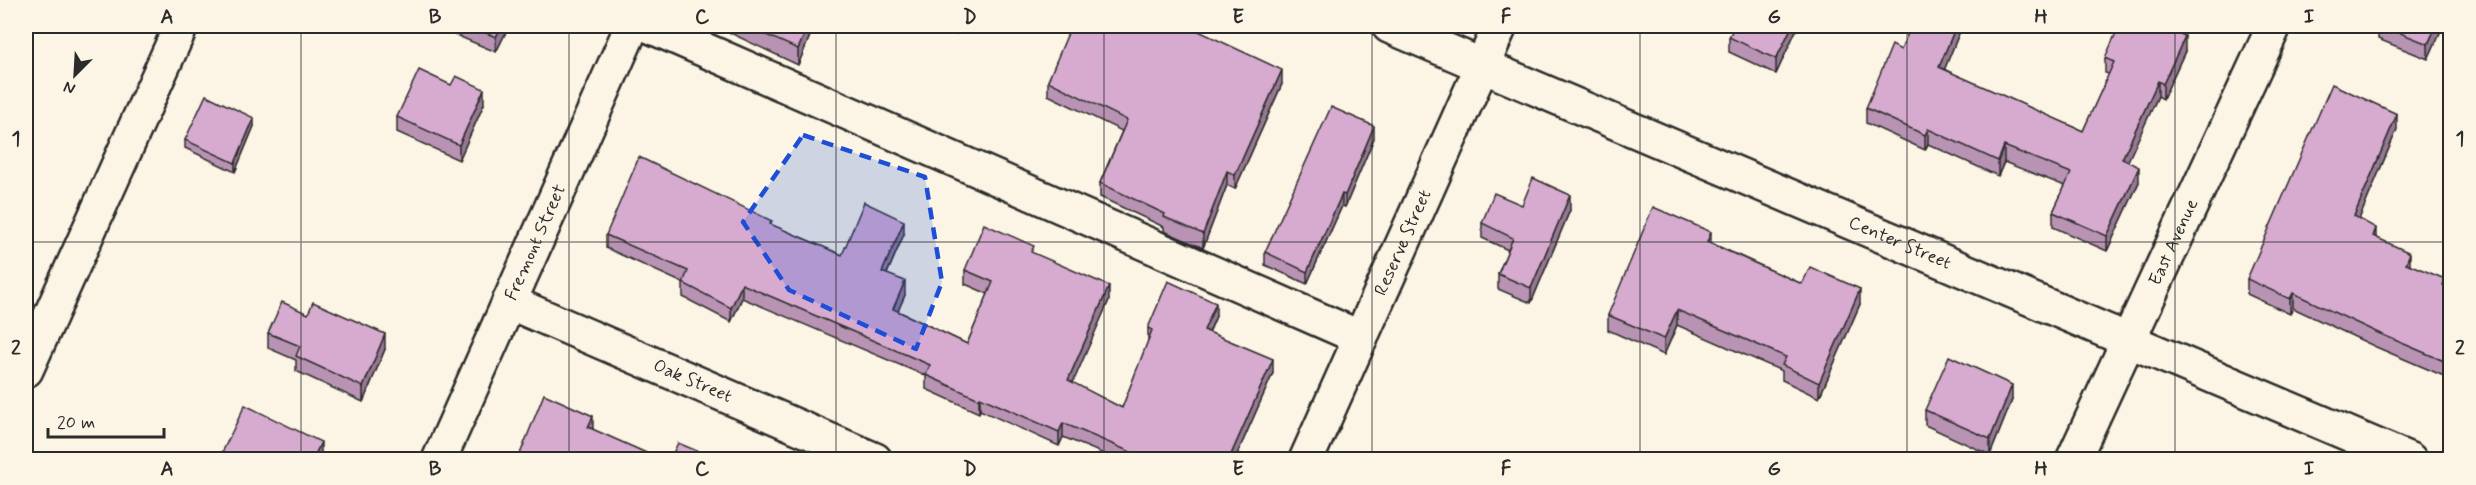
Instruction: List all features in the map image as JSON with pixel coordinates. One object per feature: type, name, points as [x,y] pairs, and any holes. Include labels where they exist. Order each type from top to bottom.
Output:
[{"type":"street","points":[[26,370],[181,26]]},
{"type":"street","name":"Fremont Street","points":[[439,459],[632,26]]},
{"type":"street","points":[[650,26],[1361,338]]},
{"type":"street","name":"Center Street","points":[[1389,26],[2410,459]]},
{"type":"street","name":"Reserve Street","points":[[1306,459],[1500,26]]},
{"type":"street","name":"East Avenue","points":[[2073,459],[2274,26]]},
{"type":"street","name":"Oak Street","points":[[510,302],[875,459]]},
{"type":"highlighted area","points":[[803,135],[925,177],[942,282],[916,349],[789,290],[743,222]]},
{"type":"building","points":[[469,26],[501,26],[496,37]]},
{"type":"building","points":[[746,26],[808,26],[798,49]]},
{"type":"building","points":[[1071,26],[1148,26],[1159,30],[1161,26],[1188,26],[1282,70],[1235,175],[1227,171],[1203,234],[1164,217],[1165,214],[1100,183],[1127,120],[1048,81]]},
{"type":"building","points":[[1735,26],[1792,26],[1776,59],[1729,37]]},
{"type":"building","points":[[1911,26],[1956,26],[1939,67],[2083,131],[2114,62],[2105,58],[2119,26],[2160,26],[2185,36],[2163,84],[2158,81],[2122,159],[2139,167],[2107,236],[2053,212],[2071,173],[2004,146],[1998,161],[1928,129],[1925,135],[1866,108],[1892,45],[1901,50]]},
{"type":"building","points":[[2383,26],[2436,26],[2428,44]]},
{"type":"building","points":[[419,70],[451,85],[456,76],[484,89],[459,145],[397,117]]},
{"type":"building","points":[[2332,84],[2397,114],[2354,216],[2376,228],[2373,236],[2410,253],[2406,263],[2445,279],[2443,285],[2451,289],[2451,364],[2293,293],[2290,299],[2247,279]]},
{"type":"building","points":[[206,95],[254,118],[235,163],[185,140]]},
{"type":"building","points":[[1331,107],[1374,126],[1345,195],[1342,194],[1307,272],[1265,252]]},
{"type":"building","points":[[639,157],[772,221],[770,224],[842,255],[864,202],[904,221],[882,272],[905,281],[893,309],[967,344],[993,282],[965,270],[984,224],[1034,246],[1031,252],[1109,286],[1068,380],[1122,408],[1152,330],[1148,328],[1168,281],[1216,303],[1204,330],[1273,359],[1229,459],[1147,459],[1063,423],[1059,432],[926,375],[930,365],[742,284],[731,308],[683,283],[688,271],[606,235]]},
{"type":"building","points":[[1533,178],[1570,195],[1531,288],[1498,274],[1513,238],[1482,223],[1494,193],[1522,205]]},
{"type":"building","points":[[1653,207],[1711,232],[1707,242],[1802,284],[1810,267],[1860,289],[1819,383],[1782,365],[1786,357],[1677,310],[1664,339],[1608,315]]},
{"type":"building","points":[[282,302],[308,314],[313,302],[385,334],[363,387],[296,356],[300,346],[268,333]]},
{"type":"building","points":[[1949,356],[2012,385],[1990,439],[1925,410]]},
{"type":"building","points":[[544,394],[593,416],[588,427],[660,459],[518,459]]},
{"type":"building","points":[[245,405],[321,442],[313,459],[219,459]]},
{"type":"building","points":[[678,443],[716,459],[670,459]]},
{"type":"building","points":[[2174,450],[2195,459],[2171,459]]}]
